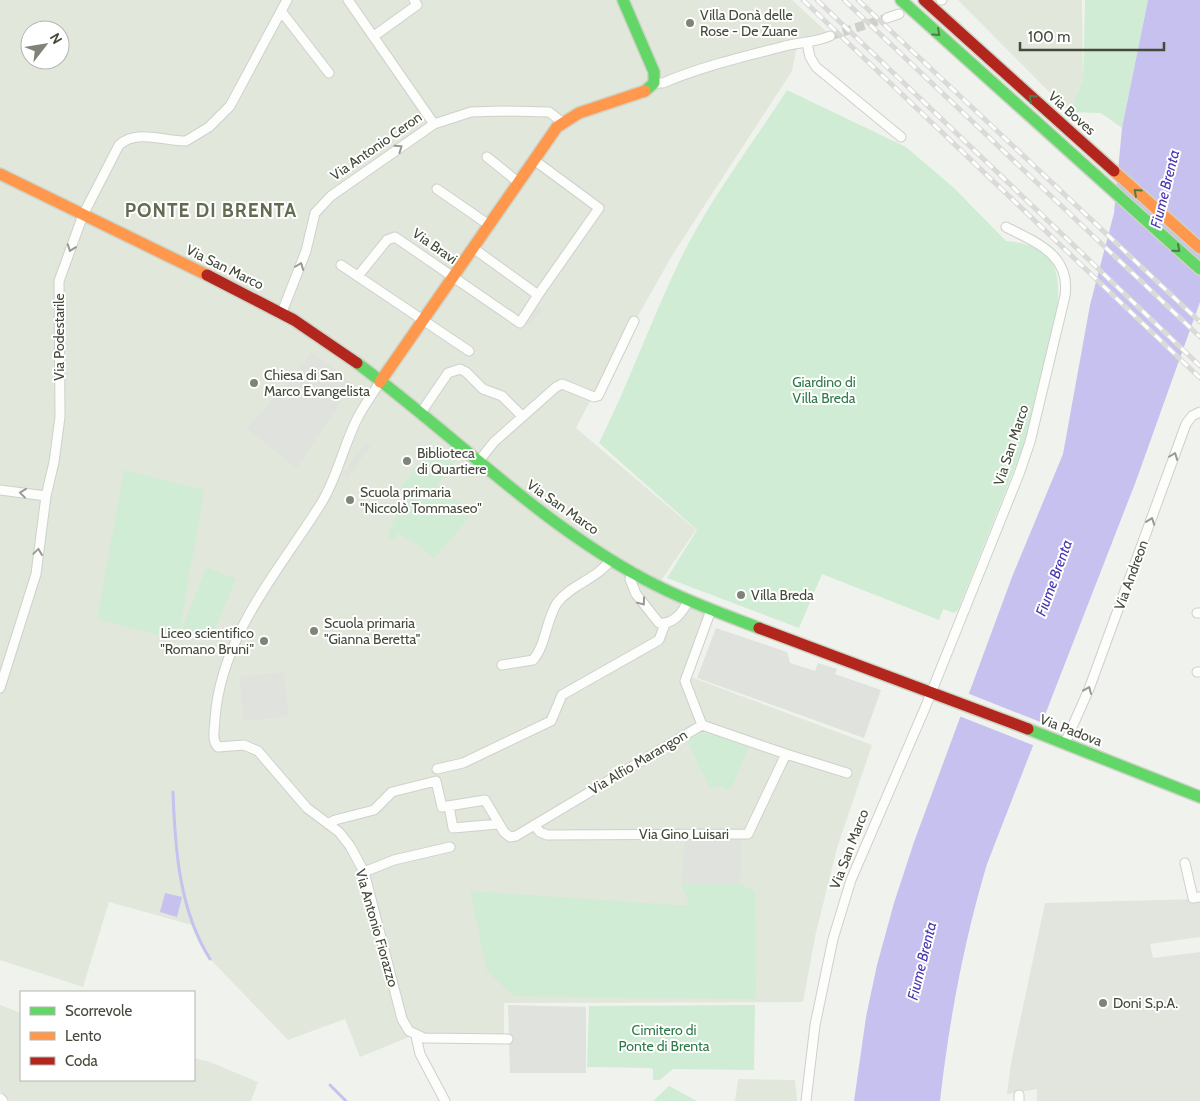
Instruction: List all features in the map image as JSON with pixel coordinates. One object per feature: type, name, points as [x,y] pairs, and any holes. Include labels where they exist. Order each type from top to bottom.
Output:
[{"type":"main road","points":[[623,0],[654,72],[650,87]]},
{"type":"main road","points":[[901,0],[1200,269]]},
{"type":"main road","name":"Via Boves","points":[[924,0],[1200,248]]},
{"type":"main road","name":"Via Bravi","points":[[380,382],[518,182],[562,122],[579,113],[650,87]]},
{"type":"main road","name":"Via San Marco","points":[[0,174],[282,312],[327,342],[380,382],[521,496],[611,559],[633,572],[688,601],[932,691]]},
{"type":"main road","name":"Via Padova","points":[[932,691],[1053,740],[1067,739],[1200,797]]},
{"type":"street","points":[[287,0],[281,11],[329,72]]},
{"type":"street","points":[[348,0],[434,124]]},
{"type":"street","points":[[374,36],[417,5],[414,0]]},
{"type":"street","name":"Via Podestarile","points":[[0,688],[36,574],[46,496],[54,462],[60,417],[59,281],[83,215],[119,145],[127,138],[136,135],[186,141],[220,118],[230,106],[281,11]]},
{"type":"street","points":[[887,18],[899,14]]},
{"type":"street","points":[[650,87],[783,46],[807,43],[830,36]]},
{"type":"street","points":[[807,43],[810,57],[816,67],[901,137]]},
{"type":"street","name":"Via Antonio Ceron","points":[[282,312],[306,251],[315,213],[331,196],[434,124],[470,112],[503,111],[549,112],[562,122]]},
{"type":"street","points":[[487,157],[518,182]]},
{"type":"street","points":[[473,248],[538,296],[599,208],[534,160]]},
{"type":"street","points":[[437,189],[489,225]]},
{"type":"street","name":"Via San Marco","points":[[806,1101],[816,1025],[833,939],[852,880],[932,691],[1030,442],[1065,296],[1066,278],[1061,264],[1041,245],[1006,227]]},
{"type":"street","name":"Via Bravi","points":[[358,276],[392,237],[400,240],[520,323],[538,296]]},
{"type":"street","points":[[341,265],[469,351]]},
{"type":"street","points":[[478,462],[494,442],[556,386],[562,384],[594,397],[598,396],[635,323]]},
{"type":"street","points":[[420,414],[448,374],[460,369],[466,372],[483,389],[502,396],[522,416]]},
{"type":"street","name":"Via Antonio Fiorazzo","points":[[380,382],[356,421],[322,502],[251,608],[238,633],[218,689],[214,740],[218,747],[244,745],[258,751],[306,808],[339,832],[350,846],[364,872],[402,1019],[409,1031],[416,1036],[420,1054],[445,1101]]},
{"type":"street","name":"Via Andreon","points":[[1067,739],[1088,689],[1186,424],[1192,416],[1200,412]]},
{"type":"street","points":[[0,490],[46,496]]},
{"type":"street","points":[[502,665],[533,660],[556,604],[597,574],[611,559]]},
{"type":"street","points":[[633,572],[630,579],[636,594],[655,619],[665,624]]},
{"type":"street","points":[[437,769],[463,763],[551,720],[562,695],[659,640],[665,624],[683,611],[688,601]]},
{"type":"street","name":"Via Alfio Marangon","points":[[498,824],[510,837],[534,825],[702,725],[685,681],[711,610]]},
{"type":"street","points":[[702,725],[848,773]]},
{"type":"street","name":"Via Gino Luisari","points":[[534,825],[540,832],[548,835],[748,834],[786,754]]},
{"type":"street","points":[[328,824],[335,820],[374,810],[392,792],[436,781],[442,807],[484,800],[498,824],[453,828],[449,806]]},
{"type":"street","points":[[364,872],[394,860],[450,847]]},
{"type":"street","points":[[1185,864],[1193,898],[1200,897]]},
{"type":"street","points":[[416,1036],[508,1039]]},
{"type":"street","points":[[0,1098],[3,1101]]},
{"type":"shaded area","points":[[0,0],[792,0],[830,35],[797,46],[792,71],[673,254],[639,314],[631,323],[576,428],[696,530],[658,585],[708,607],[683,674],[872,745],[837,848],[815,937],[803,1002],[504,1003],[504,1039],[409,1037],[360,1057],[345,1019],[288,1040],[210,959],[192,925],[109,902],[83,987],[0,960]]},
{"type":"shaded area","points":[[958,0],[1082,0],[1083,80],[1069,112]]},
{"type":"shaded area","points":[[537,305],[542,309],[529,326],[524,323]]},
{"type":"shaded area","points":[[312,352],[352,384],[297,468],[247,429]]},
{"type":"shaded area","points":[[364,444],[371,445],[348,477],[341,476]]},
{"type":"shaded area","points":[[716,628],[787,652],[790,663],[815,671],[818,663],[837,669],[835,674],[881,690],[864,738],[697,678]]},
{"type":"shaded area","points":[[284,672],[289,716],[244,721],[239,677]]},
{"type":"shaded area","points":[[685,840],[742,840],[740,884],[681,883]]},
{"type":"shaded area","points":[[1200,899],[1200,937],[1150,944],[1153,958],[1200,952],[1200,1101],[1037,1101],[1037,1089],[1007,1094],[1011,1063],[1045,903]]},
{"type":"shaded area","points":[[0,1005],[20,1013],[20,1081],[195,1081],[195,1058],[210,1062],[258,1082],[251,1101],[10,1101],[0,1091]]},
{"type":"shaded area","points":[[508,1005],[586,1007],[586,1073],[510,1073]]},
{"type":"shaded area","points":[[738,1079],[795,1080],[797,1101],[735,1101]]},
{"type":"green space","points":[[1085,0],[1148,0],[1122,128],[1101,113],[1069,112],[1083,80]]},
{"type":"green space","name":"Giardino di Villa Breda","points":[[787,90],[906,147],[954,188],[1006,241],[1022,243],[1044,253],[1051,261],[1055,271],[1058,282],[1057,312],[1024,445],[958,610],[954,613],[943,609],[939,620],[822,574],[799,628],[667,578],[697,530],[599,443],[669,283],[691,238],[717,195]]},
{"type":"green space","points":[[437,443],[457,459],[437,484],[472,514],[434,558],[420,546],[398,533],[393,540],[387,537],[406,492],[400,488]]},
{"type":"green space","points":[[124,470],[204,490],[178,640],[97,619]]},
{"type":"green space","points":[[207,567],[236,579],[210,640],[182,628]]},
{"type":"green space","points":[[703,732],[749,747],[730,790],[719,786],[710,788],[687,741]]},
{"type":"green space","points":[[681,883],[740,884],[755,892],[756,999],[513,996],[487,971],[470,891],[690,906]]},
{"type":"green space","name":"Cimitero di Ponte di Brenta","points":[[755,1005],[754,1070],[673,1069],[660,1080],[653,1080],[653,1069],[650,1068],[587,1067],[589,1006]]},
{"type":"green space","points":[[669,1086],[697,1101],[653,1101]]},
{"type":"water","name":"Fiume Brenta","points":[[1148,0],[1200,0],[1200,302],[1136,481],[987,864],[971,922],[958,981],[940,1101],[854,1101],[866,1017],[877,965],[894,903],[914,842],[1012,577],[1063,454],[1090,305],[1114,213],[1122,128]]},
{"type":"water","points":[[165,893],[182,897],[177,917],[160,912]]},
{"type":"pier","points":[[967,693],[1043,723],[1035,746],[959,716]]},
{"type":"waterway","points":[[173,792],[177,857],[185,899],[191,920],[210,959]]},
{"type":"waterway","points":[[330,1085],[346,1101]]},
{"type":"tunnel","points":[[830,36],[887,18]]},
{"type":"railway","points":[[803,0],[1200,378]]},
{"type":"railway","points":[[817,0],[1200,366]]},
{"type":"railway","points":[[844,0],[1200,337]]},
{"type":"railway","points":[[858,0],[1200,322]]},
{"type":"traffic: fast","points":[[623,0],[654,72],[654,83],[645,91]]},
{"type":"traffic: fast","points":[[901,0],[1200,269]]},
{"type":"traffic: fast","points":[[357,363],[393,390],[532,504],[605,556],[672,593],[759,628]]},
{"type":"traffic: fast","points":[[1028,729],[1200,797]]},
{"type":"traffic: slow","points":[[380,382],[557,127],[579,113],[645,91]]},
{"type":"traffic: slow","points":[[1114,171],[1200,248]]},
{"type":"traffic: slow","points":[[0,174],[207,275]]},
{"type":"traffic: jam","points":[[924,0],[1114,171]]},
{"type":"traffic: jam","points":[[207,275],[294,320],[357,363]]},
{"type":"traffic: jam","points":[[759,628],[1028,729]]},
{"type":"place","name":"Villa Donà delle Rose - De Zuane","points":[[690,23]]},
{"type":"place","name":"Chiesa di San Marco Evangelista","points":[[254,383]]},
{"type":"place","name":"Biblioteca di Quartiere","points":[[407,461]]},
{"type":"place","name":"Scuola primaria \"Niccolò Tommaseo\"","points":[[350,500]]},
{"type":"place","name":"Villa Breda","points":[[741,595]]},
{"type":"place","name":"Scuola primaria \"Gianna Beretta\"","points":[[314,631]]},
{"type":"place","name":"Liceo scientifico \"Romano Bruni\"","points":[[264,641]]},
{"type":"place","name":"Doni S.p.A.","points":[[1103,1003]]},
{"type":"district","name":"PONTE DI BRENTA","points":[[211,210]]}]
